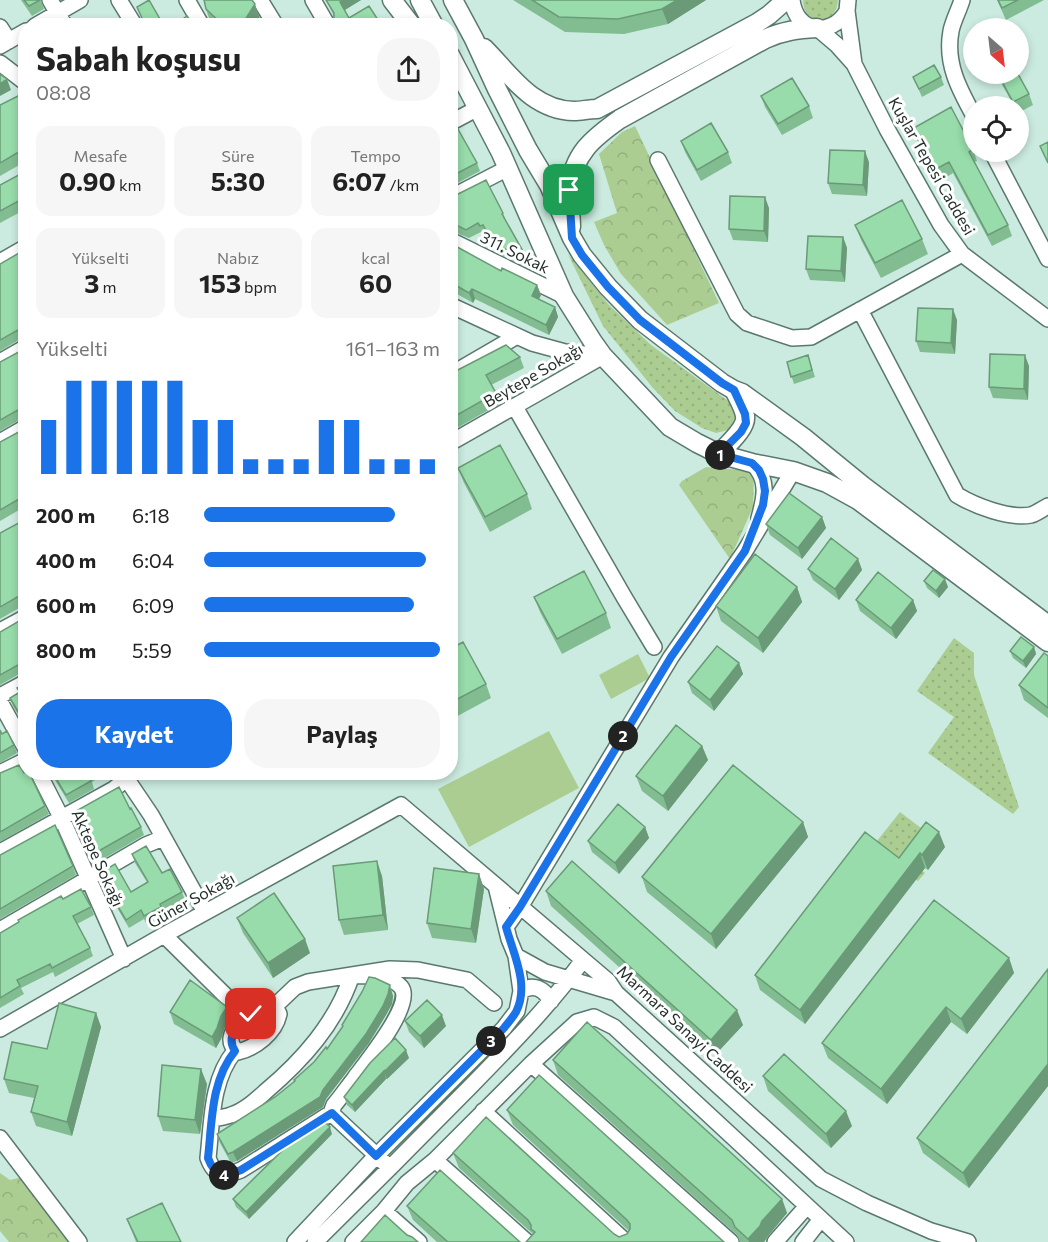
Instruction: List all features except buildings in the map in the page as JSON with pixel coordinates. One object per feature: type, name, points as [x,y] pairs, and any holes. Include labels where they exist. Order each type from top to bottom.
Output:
[{"type":"main road","points":[[392,0],[406,18]]},
{"type":"main road","points":[[420,0],[430,18]]},
{"type":"main road","points":[[474,39],[515,83],[533,98],[551,107],[573,111],[597,109],[757,23],[786,0]]},
{"type":"main road","points":[[453,1],[528,150],[549,185],[572,238],[582,255],[608,287],[640,320],[722,383],[742,393],[803,437],[863,486],[1048,625]]},
{"type":"main road","points":[[572,238],[569,190],[574,164],[588,145],[602,132],[620,119],[777,33],[801,28],[817,28]]},
{"type":"main road","points":[[458,70],[508,168],[564,296],[603,356],[670,427],[719,454],[793,471],[827,483],[858,500],[1048,642]]},
{"type":"main road","points":[[719,454],[741,432],[746,423],[745,414],[734,390]]},
{"type":"street","points":[[58,13],[80,0]]},
{"type":"street","points":[[119,0],[130,18]]},
{"type":"street","points":[[187,0],[197,18]]},
{"type":"street","points":[[260,0],[271,18]]},
{"type":"street","points":[[312,0],[323,18]]},
{"type":"street","name":"Kuşlar Tepesi Caddesi","points":[[792,0],[796,15],[809,26],[817,28],[854,64],[887,129],[941,225],[962,254],[1048,319]]},
{"type":"street","points":[[962,0],[951,31],[950,55],[953,74],[964,96]]},
{"type":"street","points":[[817,28],[835,25],[842,19],[848,5]]},
{"type":"street","name":"Kuşlar Tepesi Caddesi","points":[[848,5],[854,64]]},
{"type":"street","points":[[0,27],[4,43],[18,35]]},
{"type":"street","points":[[0,63],[18,77]]},
{"type":"street","points":[[458,119],[478,108]]},
{"type":"street","points":[[658,160],[737,314],[747,323],[792,338],[811,337],[962,254]]},
{"type":"street","points":[[997,162],[1048,259]]},
{"type":"street","points":[[458,194],[508,168]]},
{"type":"street","name":"311. Sokak","points":[[458,244],[564,296]]},
{"type":"street","points":[[0,262],[18,252]]},
{"type":"street","points":[[458,309],[532,343],[566,352],[603,356]]},
{"type":"street","points":[[860,310],[957,495],[973,504],[1016,516],[1033,514],[1048,506]]},
{"type":"street","points":[[458,370],[517,336]]},
{"type":"street","points":[[0,362],[18,352]]},
{"type":"street","name":"Beytepe Sokağı","points":[[458,438],[603,356]]},
{"type":"street","points":[[515,406],[654,647]]},
{"type":"street","points":[[0,442],[18,432]]},
{"type":"street","points":[[745,551],[759,518],[765,491],[759,470],[752,463]]},
{"type":"street","points":[[506,927],[671,657],[745,551],[793,471]]},
{"type":"street","points":[[0,631],[18,621]]},
{"type":"street","points":[[0,696],[18,686]]},
{"type":"street","points":[[0,702],[18,735]]},
{"type":"street","points":[[0,773],[18,764]]},
{"type":"street","name":"Aktepe Sokağı","points":[[42,780],[62,819],[124,959]]},
{"type":"street","points":[[0,852],[114,789],[121,780]]},
{"type":"street","points":[[127,780],[151,815],[205,912]]},
{"type":"street","name":"Marmara Sanayi Caddesi","points":[[401,805],[608,981],[616,993],[821,1179],[867,1203],[931,1231],[968,1242]]},
{"type":"street","name":"Güner Sokağı","points":[[0,1029],[205,912],[401,805]]},
{"type":"street","points":[[0,930],[146,845],[163,838]]},
{"type":"street","points":[[295,1242],[376,1156],[504,1028],[517,1011],[521,990],[516,956],[496,886]]},
{"type":"street","points":[[164,935],[244,1014],[245,1018]]},
{"type":"street","points":[[516,956],[545,972],[616,993]]},
{"type":"street","points":[[315,1242],[522,1034],[583,960]]},
{"type":"street","points":[[235,1051],[232,1046],[234,1031],[245,1018],[261,1008],[275,1006],[295,987],[308,981],[390,969],[418,970],[467,980],[494,1003]]},
{"type":"street","points":[[235,1051],[218,1083],[208,1158],[216,1172],[225,1175],[241,1170],[332,1113],[334,1105],[381,1044],[394,1021],[404,997],[403,992],[400,987],[387,979],[352,975]]},
{"type":"street","points":[[213,1119],[232,1115],[252,1103],[302,1058],[328,1024],[345,995],[352,975]]},
{"type":"street","points":[[521,990],[534,987],[542,991],[550,1001]]},
{"type":"street","points":[[235,1051],[245,1050],[269,1033],[279,1018],[275,1006]]},
{"type":"street","points":[[353,1242],[384,1211],[407,1183],[435,1160],[531,1064],[577,1022],[594,1017],[614,1027],[846,1242]]},
{"type":"street","points":[[531,1064],[731,1242]]},
{"type":"street","points":[[483,1111],[626,1242]]},
{"type":"street","points":[[332,1113],[390,1168]]},
{"type":"street","points":[[0,1138],[79,1242]]},
{"type":"street","points":[[435,1160],[527,1242]]},
{"type":"street","points":[[775,1242],[807,1206]]},
{"type":"street","points":[[384,1211],[419,1242]]},
{"type":"street","points":[[802,1242],[821,1219]]},
{"type":"green space","points":[[803,0],[838,0],[832,15],[820,20],[808,15],[804,9]]},
{"type":"green space","points":[[635,126],[719,303],[667,325],[621,274],[594,222],[617,213],[599,154],[622,132]]},
{"type":"green space","points":[[568,254],[609,305],[651,345],[731,403],[737,416],[735,425],[728,430],[716,433],[702,428],[675,411],[653,388],[603,326]]},
{"type":"green space","points":[[706,467],[754,471],[753,507],[730,559],[679,485]]},
{"type":"green space","points":[[954,638],[974,653],[974,675],[1019,807],[1013,814],[928,753],[954,717],[917,691]]},
{"type":"green space","points":[[638,654],[650,678],[611,699],[599,675]]},
{"type":"green space","points":[[549,731],[579,788],[469,847],[438,789]]},
{"type":"green space","points":[[900,812],[929,834],[909,860],[925,873],[918,881],[873,846]]},
{"type":"green space","points":[[0,1173],[10,1180],[22,1177],[72,1242],[9,1242],[0,1231]]},
{"type":"route","points":[[251,1014],[239,1023],[234,1031],[232,1046],[235,1051],[227,1063],[216,1092],[208,1158],[216,1172],[229,1175],[241,1170],[332,1113],[376,1156],[504,1028],[517,1011],[521,990],[516,956],[506,927],[671,657],[745,551],[759,518],[765,491],[759,470],[752,463],[719,454],[741,432],[746,423],[745,414],[734,390],[640,320],[608,287],[582,255],[572,238],[569,190]]}]
